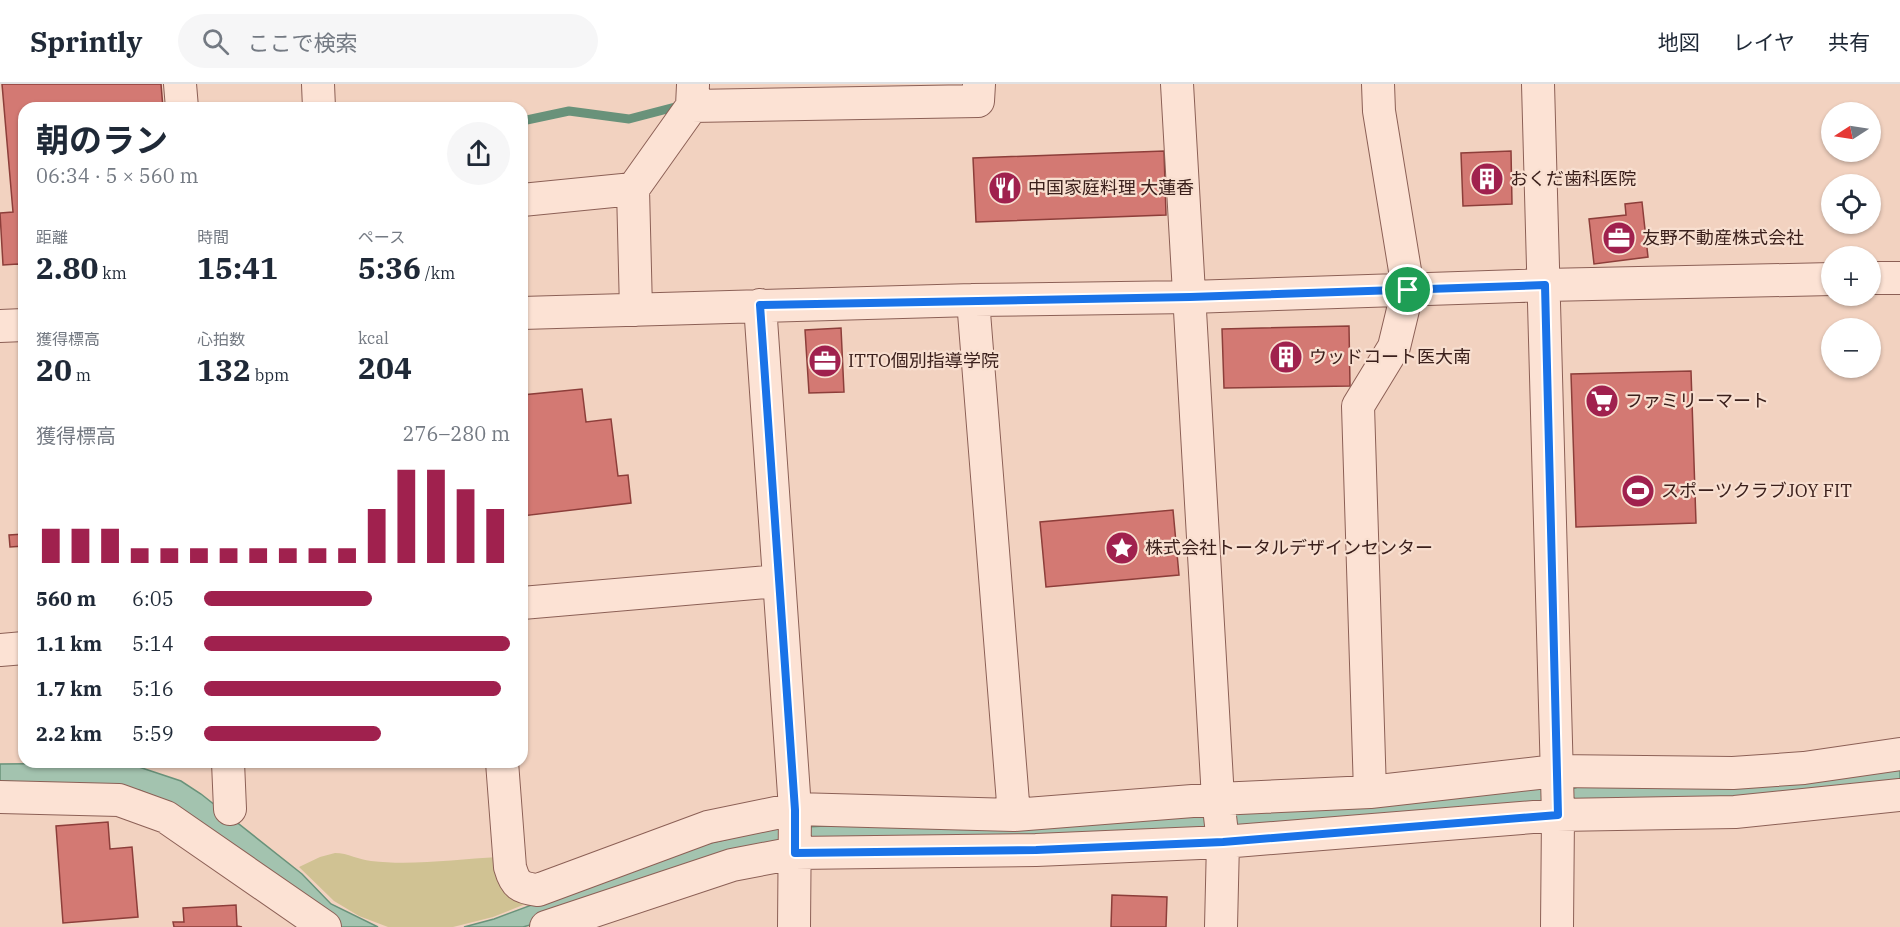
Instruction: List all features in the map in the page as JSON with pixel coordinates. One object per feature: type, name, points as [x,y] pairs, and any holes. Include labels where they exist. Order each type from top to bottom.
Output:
[{"type":"street","points":[[180,84],[182,102]]},
{"type":"street","points":[[318,84],[319,102]]},
{"type":"street","points":[[636,310],[633,189],[692,95],[978,101],[979,84]]},
{"type":"street","points":[[1178,84],[1218,799],[1223,842],[1221,927]]},
{"type":"street","points":[[1370,792],[1359,406],[1394,347],[1408,290],[1379,111],[1378,84]]},
{"type":"street","points":[[1538,84],[1558,815],[1557,927]]},
{"type":"street","points":[[528,199],[633,189]]},
{"type":"street","points":[[1881,278],[1900,278]]},
{"type":"street","points":[[528,313],[760,305],[1190,297],[1545,285],[1821,279]]},
{"type":"street","points":[[973,300],[1014,815]]},
{"type":"street","points":[[760,305],[795,810],[794,927]]},
{"type":"street","points":[[0,326],[18,325]]},
{"type":"street","points":[[528,602],[779,580]]},
{"type":"street","points":[[0,650],[18,648]]},
{"type":"street","points":[[502,768],[510,867],[514,879],[524,888],[538,890],[708,827],[795,810],[1014,815],[1218,799],[1370,792],[1556,771],[1733,773],[1804,768],[1900,754]]},
{"type":"street","points":[[228,768],[230,809]]},
{"type":"street","points":[[546,927],[732,865],[795,853],[1036,850],[1223,842],[1558,815],[1735,812],[1900,795]]},
{"type":"street","points":[[0,797],[118,800],[166,818],[284,913],[325,927]]},
{"type":"shaded area","points":[[0,764],[18,764],[18,768],[142,768],[181,781],[201,794],[302,874],[331,904],[378,927],[336,927],[171,803],[139,790],[0,781]]},
{"type":"shaded area","points":[[1900,770],[1900,787],[1233,827],[1199,827],[1196,829],[827,842],[523,927],[464,927],[494,919],[680,850],[771,829],[1532,787],[1569,790],[1581,786],[1753,785]]},
{"type":"shaded area","points":[[335,853],[367,860],[403,863],[498,857],[533,901],[493,917],[453,927],[388,927],[359,916],[334,901],[299,867]]},
{"type":"building","points":[[2,84],[161,84],[162,102],[18,102],[18,264],[3,265],[0,213],[13,212]]},
{"type":"building","points":[[1164,151],[1166,215],[976,222],[973,158]]},
{"type":"building","name":"おくだ歯科医院","points":[[1511,151],[1512,204],[1463,206],[1461,153]]},
{"type":"building","name":"友野不動産株式会社","points":[[1642,202],[1648,257],[1594,264],[1589,219],[1626,215],[1625,204]]},
{"type":"building","name":"ウッドコート医大南","points":[[1349,326],[1350,386],[1224,388],[1222,329]]},
{"type":"building","points":[[841,328],[844,392],[809,393],[805,330]]},
{"type":"building","points":[[1691,371],[1696,523],[1576,527],[1571,374]]},
{"type":"building","points":[[582,389],[586,422],[611,419],[618,476],[628,475],[631,503],[528,515],[528,394]]},
{"type":"building","points":[[1173,510],[1179,575],[1046,587],[1040,522]]},
{"type":"building","points":[[18,534],[18,546],[10,547],[9,535]]},
{"type":"building","points":[[108,822],[110,849],[132,847],[138,917],[63,923],[56,826]]},
{"type":"building","points":[[1112,895],[1167,897],[1166,927],[1111,927]]},
{"type":"building","points":[[236,905],[237,926],[242,927],[174,927],[173,922],[184,922],[183,908]]},
{"type":"waterway","points":[[528,120],[569,111],[629,119],[679,106]]},
{"type":"place","name":"おくだ歯科医院","points":[[1487,179]]},
{"type":"place","name":"中国家庭料理 大蓮香","points":[[1005,188]]},
{"type":"place","name":"友野不動産株式会社","points":[[1619,238]]},
{"type":"place","name":"ウッドコート医大南","points":[[1286,357]]},
{"type":"place","name":"ITTO個別指導学院","points":[[825,361]]},
{"type":"place","name":"ファミリーマート","points":[[1602,401]]},
{"type":"place","name":"スポーツクラブJOY FIT","points":[[1638,491]]},
{"type":"place","name":"株式会社トータルデザインセンター","points":[[1122,548]]},
{"type":"route","points":[[1545,285],[1558,815],[1223,842],[1036,850],[795,853],[795,810],[760,305],[1190,297],[1408,290],[1545,285]]}]
